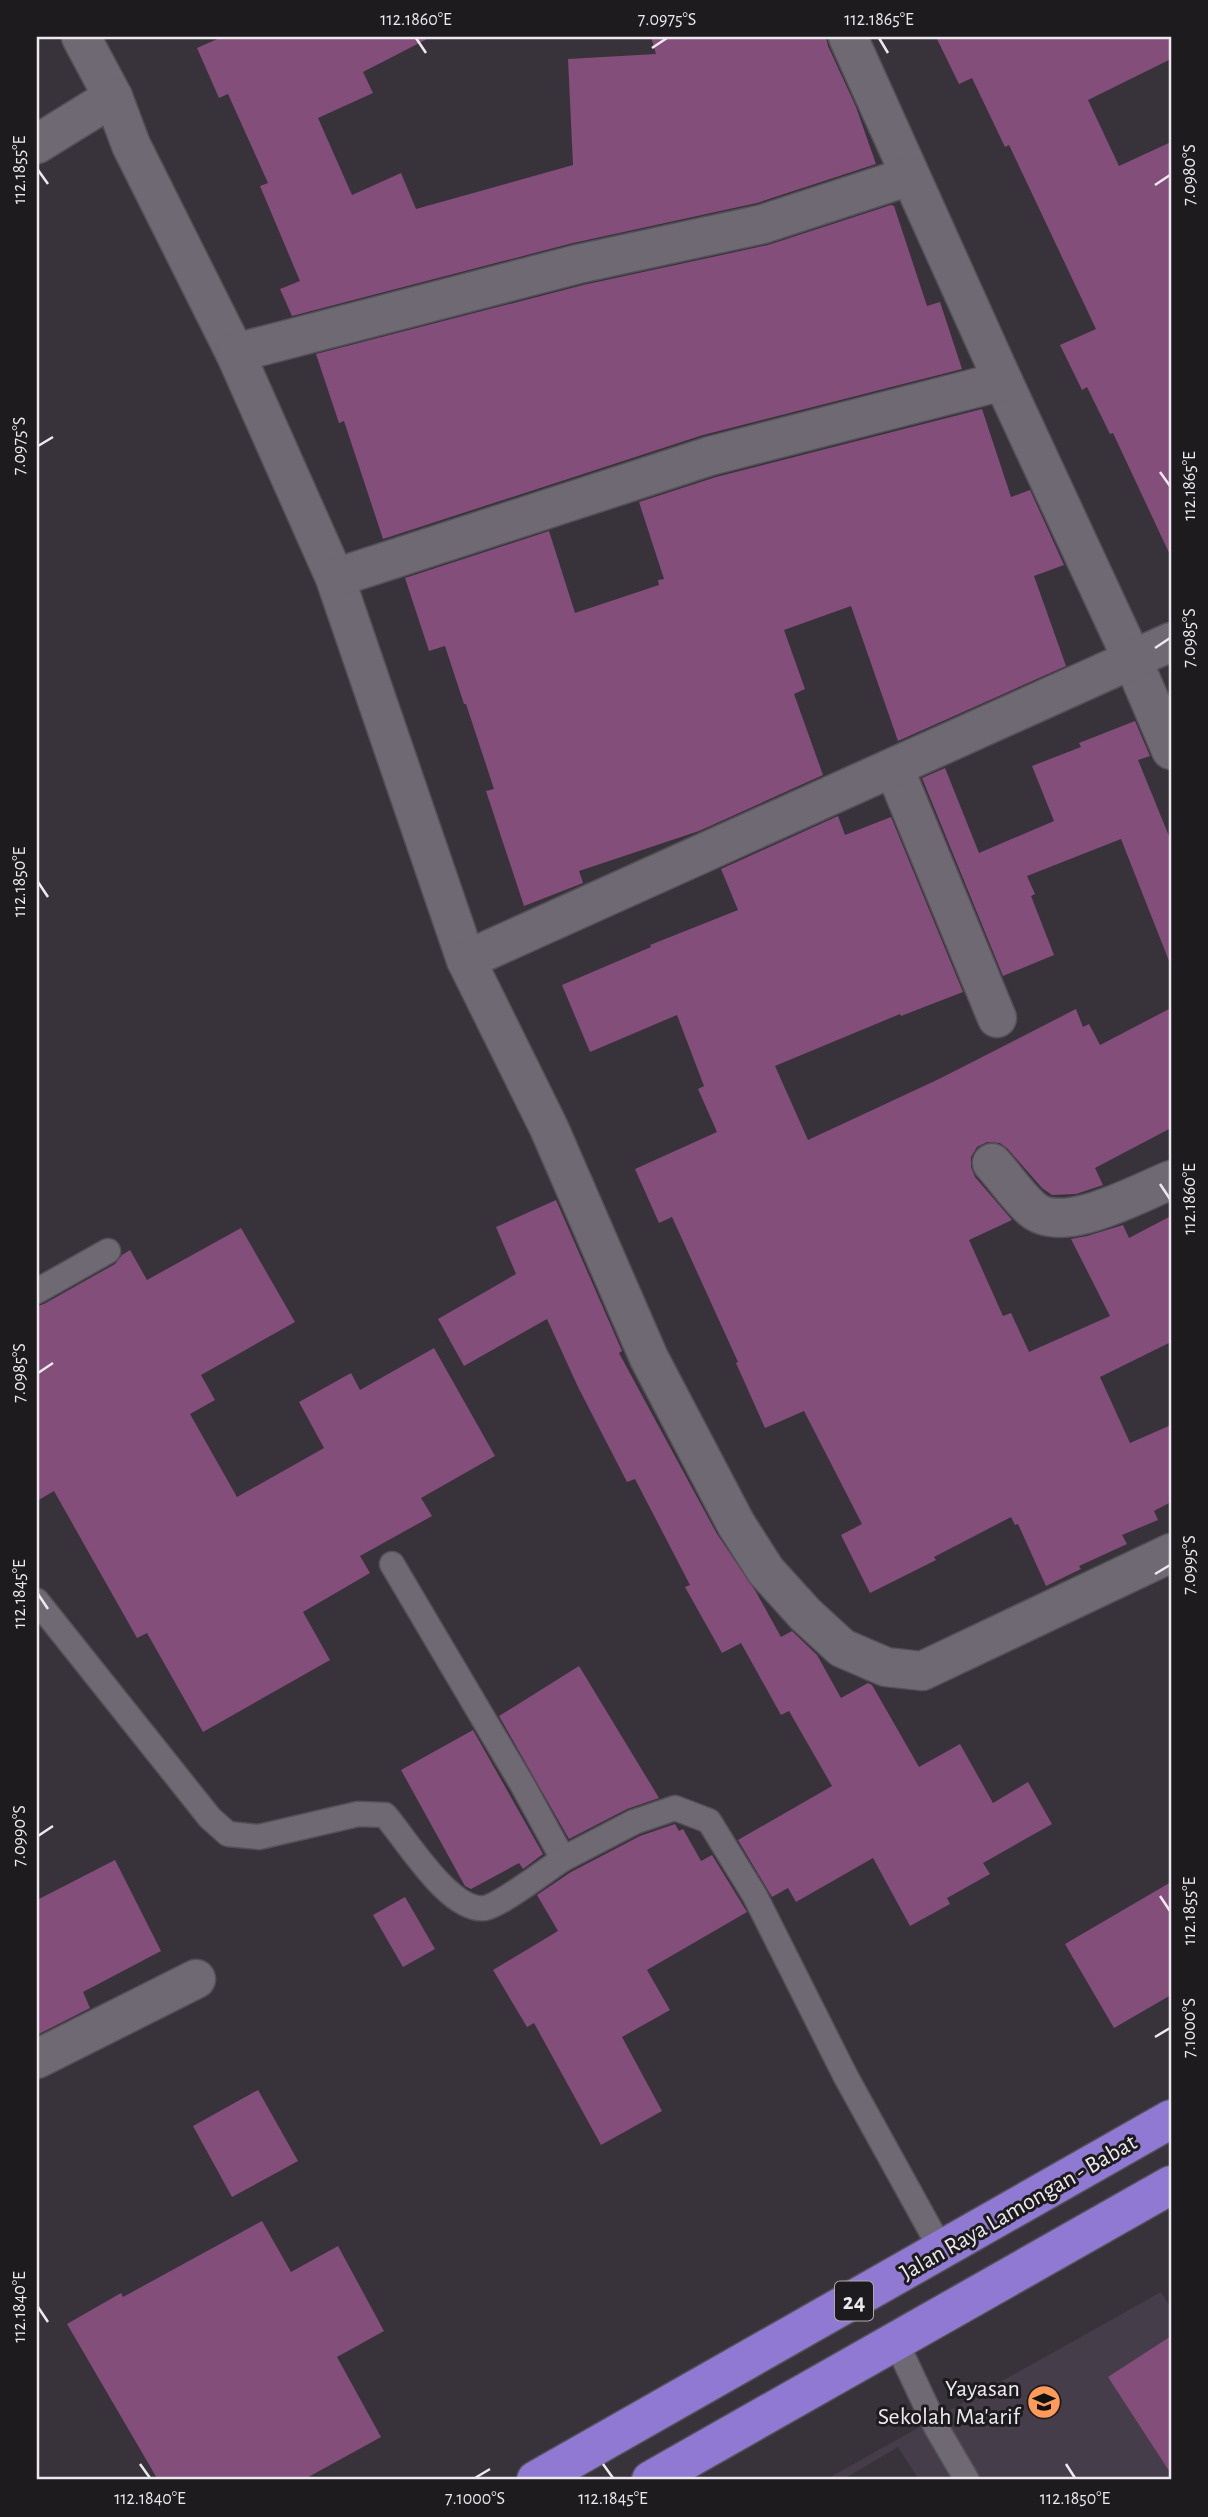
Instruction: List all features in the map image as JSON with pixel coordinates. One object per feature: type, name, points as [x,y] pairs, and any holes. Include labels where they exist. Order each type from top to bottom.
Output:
[{"type":"highway","name":"Jalan Raya Lamongan - Babat","points":[[536,2480],[1171,2119]]},
{"type":"highway","name":"24","points":[[652,2480],[1171,2185]]},
{"type":"street","points":[[81,37],[113,97],[131,145],[235,353],[335,578],[466,960],[549,1128],[649,1358],[736,1524],[766,1571],[805,1614],[842,1648],[886,1667],[922,1671],[1171,1553]]},
{"type":"street","points":[[848,37],[1133,661],[1171,750]]},
{"type":"street","points":[[37,144],[113,97]]},
{"type":"street","points":[[235,353],[578,264],[763,224],[910,176]]},
{"type":"street","points":[[335,578],[710,456],[1003,381]]},
{"type":"street","points":[[466,960],[1171,642]]},
{"type":"street","points":[[894,768],[997,1018]]},
{"type":"street","points":[[992,1163],[1032,1210],[1061,1219],[1088,1213],[1171,1180]]},
{"type":"street","points":[[37,2059],[196,1979]]},
{"type":"lane","points":[[37,1291],[108,1251]]},
{"type":"lane","points":[[392,1564],[522,1784],[563,1859]]},
{"type":"lane","points":[[37,1601],[210,1818],[228,1834],[259,1837],[358,1814],[385,1815],[443,1888],[471,1908],[487,1908],[563,1859],[634,1822],[675,1808],[709,1821],[755,1896],[883,2146],[942,2251]]},
{"type":"lane","points":[[896,2342],[936,2427],[967,2480]]},
{"type":"shaded area","name":"Yayasan Sekolah Ma'arif","points":[[1161,2292],[1171,2308],[1171,2336],[1109,2377],[1171,2474],[1171,2480],[919,2480],[898,2447],[842,2480],[825,2480]]},
{"type":"building","points":[[222,37],[431,37],[363,72],[373,93],[318,118],[352,195],[401,173],[416,209],[573,165],[568,59],[656,54],[651,37],[826,37],[856,107],[876,164],[757,203],[573,243],[292,316],[280,289],[300,281],[260,186],[268,183],[228,94],[219,98],[197,48]]},
{"type":"building","points":[[936,37],[1171,37],[1171,59],[1088,100],[1119,166],[1171,142],[1171,557],[1113,433],[1110,434],[1087,387],[1082,390],[1060,345],[1096,329],[1009,145],[1005,147],[972,78],[959,84]]},
{"type":"building","points":[[894,206],[927,306],[940,302],[962,369],[703,435],[383,539],[344,421],[339,423],[316,354],[583,285],[768,245]]},
{"type":"building","points":[[982,409],[1011,497],[1030,490],[1064,565],[1034,576],[1066,666],[898,741],[851,606],[784,630],[805,689],[794,694],[823,775],[699,831],[579,871],[583,883],[524,906],[486,791],[494,789],[445,646],[429,651],[405,578],[549,531],[575,613],[659,585],[658,580],[664,579],[639,502],[716,477]]},
{"type":"building","points":[[1135,721],[1150,756],[1138,760],[1171,841],[1171,960],[1169,961],[1121,839],[1027,876],[1035,894],[1031,896],[1054,955],[1003,976],[922,778],[945,768],[979,853],[1054,821],[1032,766],[1081,747],[1079,743]]},
{"type":"building","points":[[838,816],[845,835],[891,817],[963,992],[901,1016],[900,1014],[775,1066],[808,1140],[939,1079],[1076,1009],[1083,1027],[1089,1024],[1100,1045],[1171,1008],[1171,1128],[1095,1168],[1103,1185],[1076,1194],[1052,1195],[1042,1188],[1000,1143],[987,1142],[977,1147],[971,1157],[975,1177],[1012,1220],[969,1240],[1003,1316],[1011,1313],[1029,1352],[1110,1316],[1071,1239],[1123,1225],[1129,1238],[1171,1216],[1171,1342],[1100,1377],[1130,1443],[1171,1425],[1171,1502],[1154,1511],[1158,1520],[1122,1535],[1127,1544],[1079,1566],[1081,1569],[1046,1586],[1018,1524],[1015,1525],[1011,1517],[934,1557],[936,1560],[870,1593],[841,1535],[862,1524],[804,1411],[765,1428],[672,1217],[659,1223],[635,1169],[717,1132],[698,1089],[704,1086],[677,1015],[590,1052],[562,985],[651,947],[650,945],[738,910],[721,869]]},
{"type":"building","points":[[556,1200],[622,1351],[619,1353],[717,1534],[756,1592],[781,1637],[792,1631],[817,1655],[841,1698],[868,1683],[872,1685],[919,1767],[960,1744],[993,1803],[1028,1782],[1052,1824],[983,1863],[990,1874],[947,1898],[950,1904],[910,1926],[873,1858],[796,1902],[788,1888],[772,1897],[738,1840],[832,1786],[789,1711],[781,1715],[741,1643],[722,1653],[685,1587],[690,1585],[635,1479],[627,1482],[578,1387],[547,1319],[464,1366],[438,1319],[516,1274],[496,1227]]},
{"type":"building","points":[[241,1228],[295,1322],[201,1375],[215,1400],[190,1414],[237,1497],[324,1448],[299,1402],[351,1373],[360,1390],[434,1348],[495,1456],[421,1498],[432,1516],[360,1556],[370,1573],[303,1612],[330,1660],[203,1732],[147,1633],[137,1638],[54,1491],[37,1501],[37,1306],[115,1264],[130,1250],[147,1280]]},
{"type":"building","points":[[579,1666],[659,1798],[627,1809],[569,1839],[499,1716]]},
{"type":"building","points":[[473,1730],[543,1854],[523,1869],[519,1863],[471,1889],[465,1886],[401,1770]]},
{"type":"building","points":[[675,1824],[679,1831],[683,1829],[701,1861],[712,1855],[747,1912],[647,1970],[670,2010],[622,2037],[662,2111],[601,2145],[534,2023],[527,2027],[493,1970],[558,1931],[537,1895],[571,1872],[640,1836]]},
{"type":"building","points":[[115,1860],[161,1951],[83,1992],[90,2008],[37,2035],[37,1900]]},
{"type":"building","points":[[1171,1882],[1171,1995],[1114,2028],[1065,1944]]},
{"type":"building","points":[[405,1897],[435,1949],[403,1967],[373,1915]]},
{"type":"building","points":[[258,2090],[298,2161],[232,2197],[193,2126]]},
{"type":"building","points":[[262,2221],[291,2272],[338,2246],[384,2331],[337,2357],[381,2437],[303,2480],[158,2480],[67,2324],[121,2293],[123,2297]]},
{"type":"building","points":[[1171,2336],[1171,2474],[1108,2377]]},
{"type":"place","name":"Yayasan Sekolah Ma'arif","points":[[1044,2402]]}]
